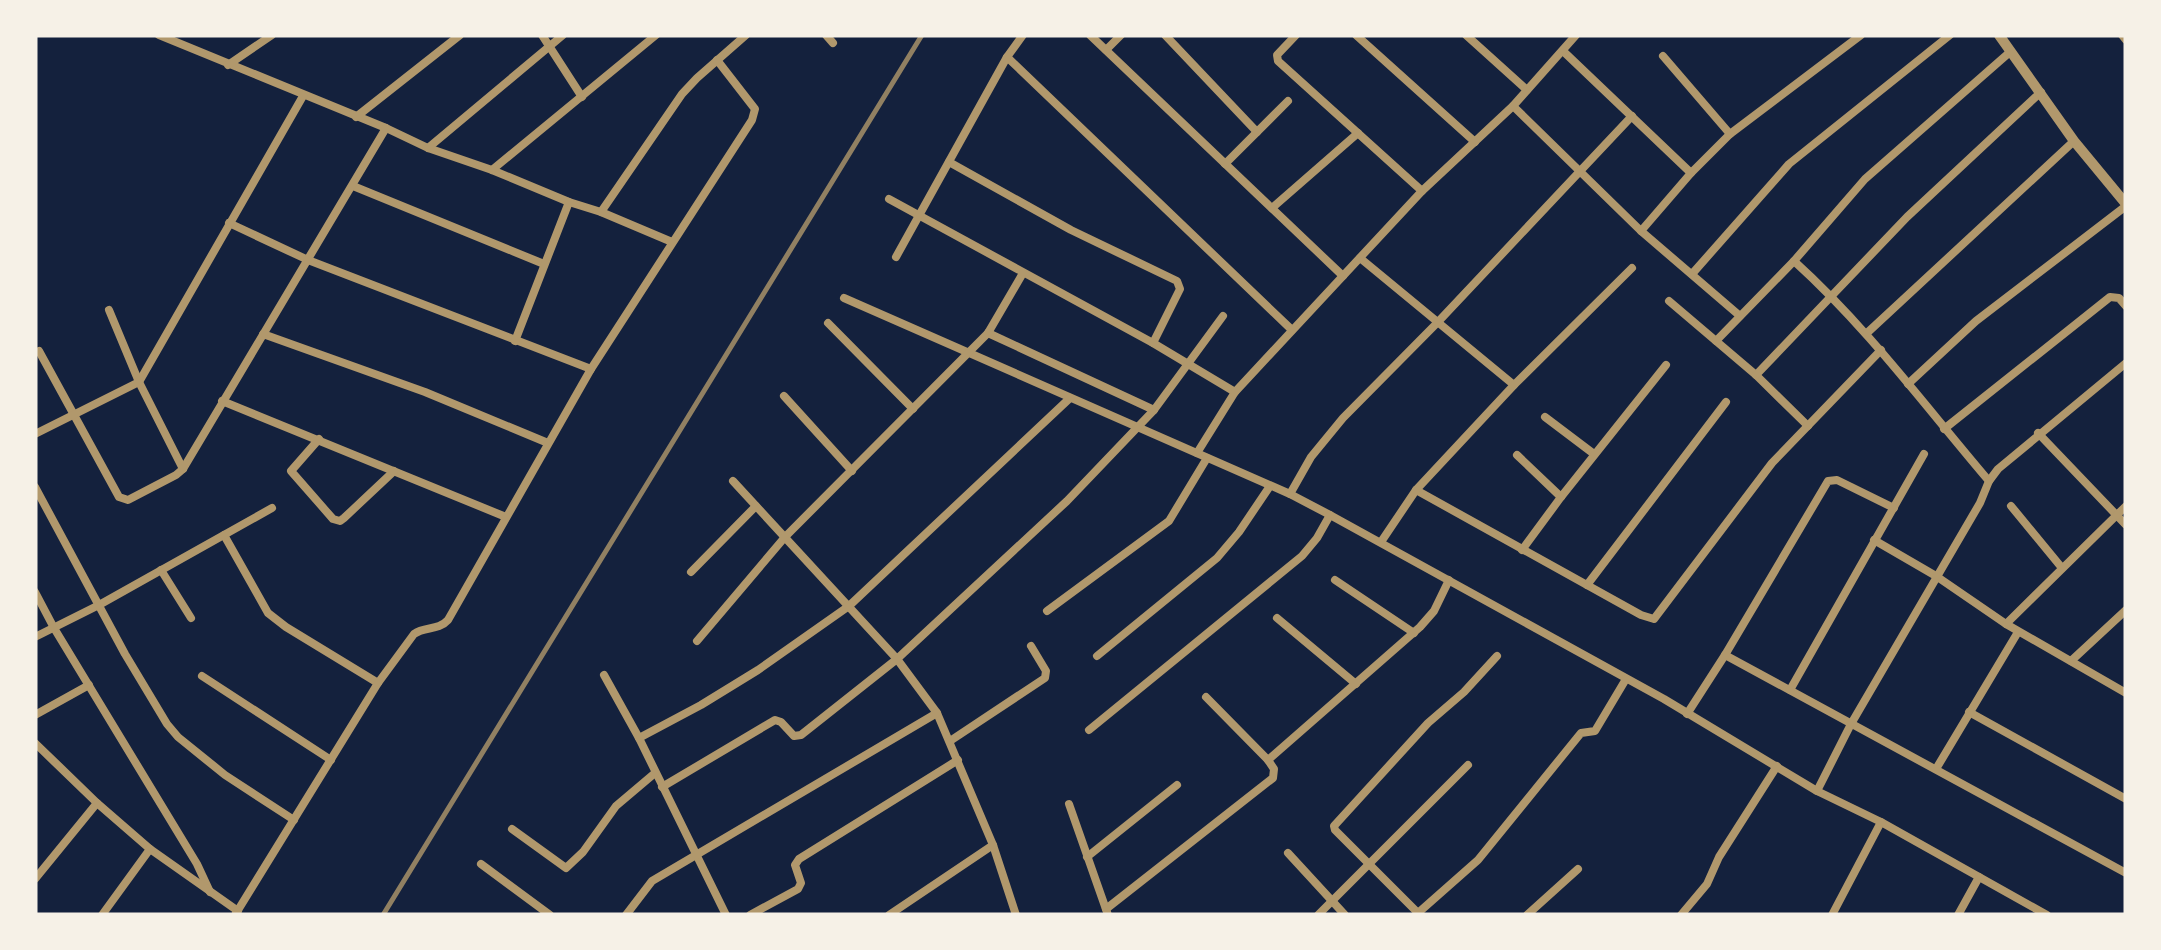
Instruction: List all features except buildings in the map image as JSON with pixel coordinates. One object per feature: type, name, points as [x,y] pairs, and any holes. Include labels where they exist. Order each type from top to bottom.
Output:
[{"type":"street","points":[[159,35],[428,148],[672,242]]},
{"type":"street","points":[[228,65],[272,35]]},
{"type":"street","points":[[356,117],[460,35]]},
{"type":"street","points":[[542,35],[582,97]]},
{"type":"street","points":[[428,148],[563,35]]},
{"type":"street","points":[[492,170],[656,35]]},
{"type":"street","points":[[601,212],[674,103],[746,35]]},
{"type":"street","points":[[826,35],[833,43]]},
{"type":"street","points":[[896,258],[1022,35]]},
{"type":"street","points":[[1090,35],[1342,276]]},
{"type":"street","points":[[1106,50],[1121,35]]},
{"type":"street","points":[[1165,35],[1256,132]]},
{"type":"street","points":[[1296,35],[1279,51],[1278,61],[1422,191]]},
{"type":"street","points":[[1356,35],[1475,142]]},
{"type":"street","points":[[1466,35],[1527,90]]},
{"type":"street","points":[[1197,454],[1236,392],[1422,191],[1513,106],[1575,35]]},
{"type":"street","points":[[1642,232],[1730,134],[1861,35]]},
{"type":"street","points":[[1692,274],[1789,164],[1950,35]]},
{"type":"street","points":[[1908,384],[1976,320],[2126,205],[2074,141],[1999,35]]},
{"type":"street","points":[[1563,51],[1691,173]]},
{"type":"street","points":[[1716,341],[1794,261],[1865,179],[2010,52]]},
{"type":"street","points":[[1663,56],[1730,134]]},
{"type":"street","points":[[1007,57],[1292,330]]},
{"type":"street","points":[[35,742],[150,849],[237,913],[378,683],[414,634],[440,628],[448,620],[591,370],[754,113],[755,108],[717,60]]},
{"type":"street","points":[[1756,375],[1907,217],[2041,92]]},
{"type":"street","points":[[35,434],[139,382],[303,96]]},
{"type":"street","points":[[1225,164],[1288,101]]},
{"type":"street","points":[[1513,106],[1642,232],[1740,316]]},
{"type":"street","points":[[1290,494],[1311,457],[1344,418],[1632,116]]},
{"type":"street","points":[[39,351],[123,500],[176,475],[386,128]]},
{"type":"street","points":[[1272,208],[1358,132]]},
{"type":"street","points":[[1866,333],[2074,141]]},
{"type":"street","points":[[948,162],[1071,230],[1177,281],[1180,288],[1152,342]]},
{"type":"street","points":[[354,186],[544,264]]},
{"type":"street","points":[[889,200],[1152,342],[1236,392]]},
{"type":"street","points":[[516,342],[569,202]]},
{"type":"street","points":[[229,222],[308,260],[591,370]]},
{"type":"street","points":[[1360,258],[1514,385]]},
{"type":"street","points":[[1794,261],[1866,333],[1989,481]]},
{"type":"street","points":[[1381,542],[1416,490],[1632,268]]},
{"type":"street","points":[[697,641],[785,537],[988,334],[1023,273]]},
{"type":"street","points":[[1944,429],[2110,297],[2120,298],[2126,306]]},
{"type":"street","points":[[844,298],[1330,514],[2045,914]]},
{"type":"street","points":[[1669,301],[1756,375],[1808,426]]},
{"type":"street","points":[[109,310],[139,382],[183,469]]},
{"type":"street","points":[[662,787],[775,720],[794,736],[802,735],[897,658],[1067,501],[1139,428],[1223,316]]},
{"type":"street","points":[[828,323],[913,409]]},
{"type":"street","points":[[262,334],[425,392],[548,443]]},
{"type":"street","points":[[988,334],[1154,410]]},
{"type":"street","points":[[1416,490],[1641,615],[1656,618],[1757,483],[1881,350]]},
{"type":"street","points":[[1818,790],[1851,724],[1980,503],[1989,481],[2038,434],[2126,363]]},
{"type":"street","points":[[1522,550],[1666,365]]},
{"type":"street","points":[[784,396],[852,470]]},
{"type":"street","points":[[639,738],[758,670],[848,606],[1070,398]]},
{"type":"street","points":[[222,402],[506,517]]},
{"type":"street","points":[[1587,585],[1726,402]]},
{"type":"street","points":[[1545,417],[1594,454]]},
{"type":"street","points":[[2038,434],[2126,524]]},
{"type":"street","points":[[319,440],[290,471],[337,521],[394,471]]},
{"type":"street","points":[[1790,690],[1924,454]]},
{"type":"street","points":[[1516,455],[1561,497]]},
{"type":"street","points":[[1048,612],[1169,521],[1207,458]]},
{"type":"street","points":[[1687,714],[1828,481],[1838,480],[1894,508]]},
{"type":"street","points":[[733,481],[897,658],[937,713],[993,845],[1016,915]]},
{"type":"street","points":[[1097,656],[1217,558],[1270,486]]},
{"type":"street","points":[[35,487],[151,699],[178,737],[225,775],[294,820]]},
{"type":"street","points":[[691,572],[756,506]]},
{"type":"street","points":[[2010,506],[2062,568]]},
{"type":"street","points":[[2006,624],[2126,506]]},
{"type":"street","points":[[35,637],[272,508]]},
{"type":"street","points":[[1089,730],[1302,556],[1330,514]]},
{"type":"street","points":[[224,535],[268,613],[378,683]]},
{"type":"street","points":[[1874,540],[1936,576],[2018,632],[2126,693]]},
{"type":"street","points":[[160,570],[191,618]]},
{"type":"street","points":[[1335,580],[1414,633]]},
{"type":"street","points":[[1268,760],[1414,633],[1434,611],[1449,580]]},
{"type":"street","points":[[35,592],[210,892]]},
{"type":"street","points":[[2071,661],[2126,610]]},
{"type":"street","points":[[1277,618],[1356,684]]},
{"type":"street","points":[[1936,769],[2018,632]]},
{"type":"street","points":[[950,741],[1045,678],[1046,672],[1031,646]]},
{"type":"street","points":[[1726,655],[2126,873]]},
{"type":"street","points":[[1497,656],[1428,723],[1335,824],[1334,830],[1419,914],[1478,860],[1579,735],[1595,731],[1626,679]]},
{"type":"street","points":[[604,675],[726,915]]},
{"type":"street","points":[[202,676],[331,760]]},
{"type":"street","points":[[35,715],[89,685]]},
{"type":"street","points":[[1069,804],[1107,912],[1270,782],[1274,774],[1268,760],[1206,697]]},
{"type":"street","points":[[1969,712],[2126,799]]},
{"type":"street","points":[[626,915],[652,880],[937,713]]},
{"type":"street","points":[[35,762],[44,753]]},
{"type":"street","points":[[750,915],[798,889],[801,884],[795,865],[799,859],[958,760]]},
{"type":"street","points":[[1318,915],[1468,765]]},
{"type":"street","points":[[1681,915],[1707,884],[1719,857],[1777,766]]},
{"type":"street","points":[[512,829],[566,868],[576,861],[616,806],[655,773]]},
{"type":"street","points":[[1087,856],[1177,785]]},
{"type":"street","points":[[35,879],[97,802]]},
{"type":"street","points":[[1832,915],[1881,822]]},
{"type":"street","points":[[888,915],[993,845]]},
{"type":"street","points":[[102,915],[150,849]]},
{"type":"street","points":[[1288,853],[1345,915]]},
{"type":"street","points":[[481,864],[550,915]]},
{"type":"street","points":[[1527,915],[1578,868]]},
{"type":"street","points":[[1958,915],[1979,877]]},
{"type":"railway","points":[[383,915],[922,35]]}]
